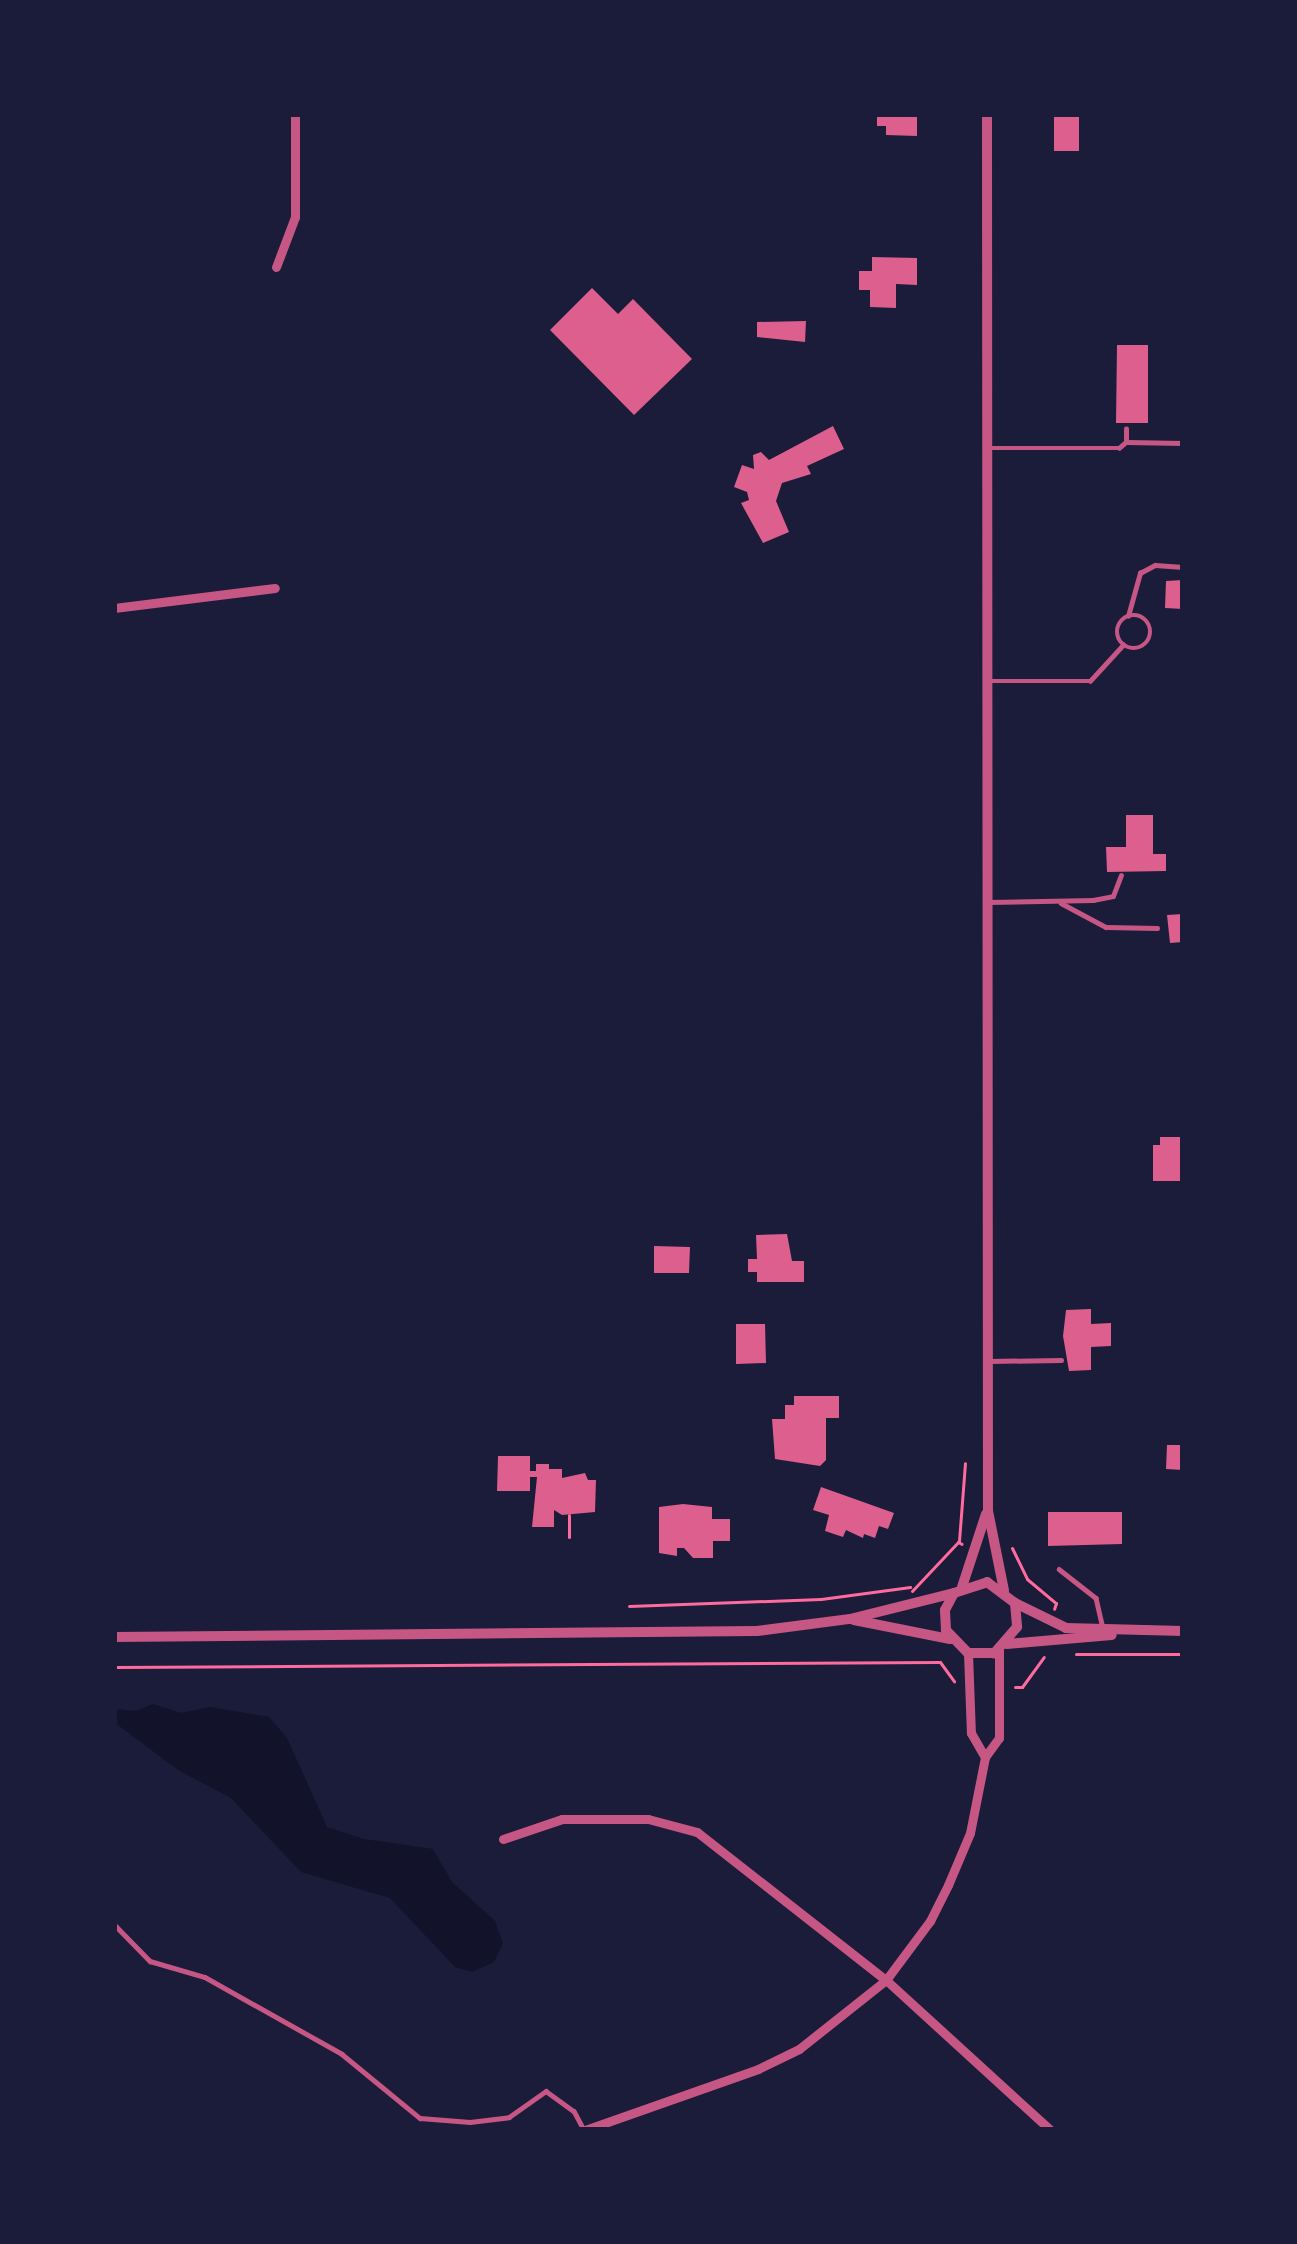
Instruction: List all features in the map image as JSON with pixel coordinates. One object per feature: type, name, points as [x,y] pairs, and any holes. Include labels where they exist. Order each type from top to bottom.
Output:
[{"type":"street","points":[[276,267],[295,218],[295,114]]},
{"type":"street","points":[[987,114],[988,1511],[1004,1590]]},
{"type":"street","points":[[114,608],[275,588]]},
{"type":"street","points":[[950,1639],[944,1620],[988,1511]]},
{"type":"street","points":[[114,1637],[758,1631],[850,1619],[987,1582],[1004,1590],[1015,1603],[1066,1628],[1183,1631]]},
{"type":"street","points":[[585,2130],[758,2069],[799,2049],[886,1980],[930,1921],[970,1833],[985,1757],[1000,1738],[1003,1647],[1017,1627],[1015,1603]]},
{"type":"street","points":[[850,1619],[950,1639],[968,1653],[1151,1631]]},
{"type":"street","points":[[968,1653],[971,1733],[985,1757]]},
{"type":"street","points":[[503,1839],[562,1819],[674,1823],[716,1843],[886,1980],[1050,2130]]},
{"type":"lane","points":[[1126,429],[1126,442]]},
{"type":"lane","points":[[985,448],[1119,448],[1126,442],[1183,442]]},
{"type":"lane","points":[[1123,645],[1117,632],[1128,616],[1140,573],[1155,565],[1183,567]]},
{"type":"lane","points":[[1123,645],[1144,646],[1151,634],[1144,619],[1128,616]]},
{"type":"lane","points":[[984,681],[1090,681],[1123,645]]},
{"type":"lane","points":[[987,902],[1112,896],[1121,875]]},
{"type":"lane","points":[[1056,900],[1090,922],[1156,928]]},
{"type":"lane","points":[[988,1360],[1061,1360]]},
{"type":"lane","points":[[1059,1569],[1096,1598],[1103,1629]]},
{"type":"lane","points":[[114,1924],[150,1961],[206,1977],[342,2054],[420,2118],[509,2117],[546,2092],[574,2111],[585,2130]]},
{"type":"path","points":[[958,1542],[965,1463]]},
{"type":"path","points":[[569,1515],[569,1537]]},
{"type":"path","points":[[628,1606],[821,1599],[911,1587]]},
{"type":"path","points":[[1072,1654],[1183,1654]]},
{"type":"path","points":[[114,1667],[940,1662],[956,1685]]},
{"type":"shaded area","points":[[153,1704],[181,1713],[210,1707],[269,1717],[287,1738],[327,1827],[364,1839],[433,1849],[452,1882],[495,1921],[503,1943],[494,1962],[472,1972],[455,1967],[390,1898],[301,1872],[231,1798],[178,1770],[114,1722],[116,1709],[135,1711]]},
{"type":"building","points":[[877,114],[917,117],[917,136],[886,135],[886,126],[877,126]]},
{"type":"building","points":[[1054,114],[1079,114],[1079,151],[1054,151]]},
{"type":"building","points":[[872,257],[917,258],[917,285],[896,284],[896,308],[870,307],[870,290],[859,290],[859,271],[872,271]]},
{"type":"building","points":[[592,288],[618,314],[633,299],[692,359],[634,415],[550,330]]},
{"type":"building","points":[[806,321],[805,342],[757,337],[757,322]]},
{"type":"building","points":[[1117,345],[1148,345],[1148,423],[1116,423]]},
{"type":"building","points":[[833,426],[844,449],[807,466],[811,474],[782,483],[776,501],[789,532],[763,543],[741,503],[749,500],[747,492],[734,487],[742,465],[754,469],[753,455],[761,452],[769,460]]},
{"type":"building","points":[[1183,580],[1183,609],[1165,608],[1166,581]]},
{"type":"building","points":[[1126,815],[1153,815],[1153,854],[1166,854],[1166,871],[1107,872],[1106,847],[1126,847]]},
{"type":"building","points":[[1183,914],[1183,942],[1170,943],[1167,915]]},
{"type":"building","points":[[1160,1137],[1183,1137],[1183,1181],[1153,1181],[1153,1145],[1160,1145]]},
{"type":"building","points":[[787,1234],[792,1261],[804,1261],[804,1282],[757,1282],[757,1272],[748,1272],[748,1259],[757,1259],[756,1235]]},
{"type":"building","points":[[654,1246],[690,1247],[689,1273],[654,1273]]},
{"type":"building","points":[[1091,1309],[1091,1324],[1111,1323],[1111,1346],[1091,1347],[1091,1370],[1069,1371],[1063,1336],[1066,1310]]},
{"type":"building","points":[[736,1324],[765,1324],[766,1363],[736,1364]]},
{"type":"building","points":[[794,1396],[839,1396],[839,1418],[826,1418],[826,1460],[820,1466],[775,1459],[772,1419],[785,1419],[785,1405],[794,1405]]},
{"type":"building","points":[[1167,1445],[1183,1445],[1183,1470],[1166,1469]]},
{"type":"building","points":[[498,1456],[530,1456],[530,1471],[536,1471],[536,1464],[549,1464],[549,1469],[562,1469],[562,1478],[585,1473],[588,1480],[596,1480],[595,1512],[562,1515],[554,1510],[554,1527],[532,1527],[537,1477],[530,1477],[530,1491],[497,1491]]},
{"type":"building","points":[[821,1487],[894,1513],[888,1529],[879,1526],[875,1538],[846,1530],[843,1537],[825,1531],[829,1515],[813,1510]]},
{"type":"building","points":[[659,1507],[712,1507],[712,1519],[730,1519],[730,1541],[713,1541],[713,1558],[693,1558],[684,1548],[677,1548],[677,1556],[659,1553]]},
{"type":"building","points":[[1048,1512],[1122,1512],[1122,1544],[1048,1546]]}]
